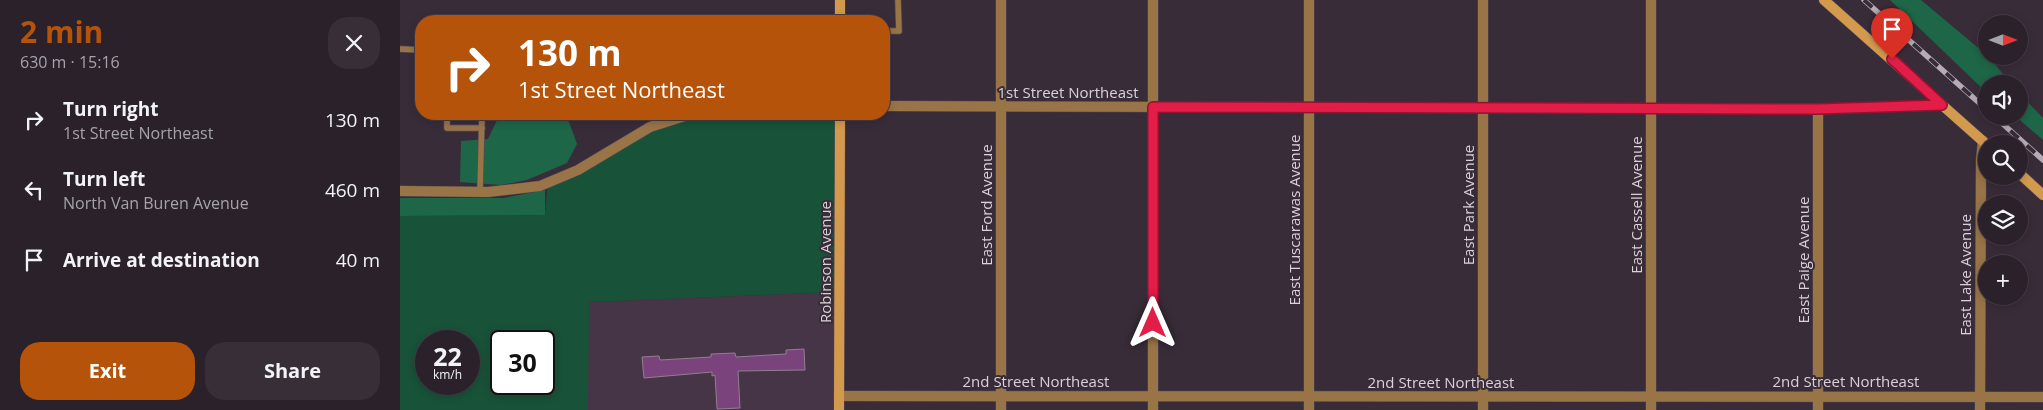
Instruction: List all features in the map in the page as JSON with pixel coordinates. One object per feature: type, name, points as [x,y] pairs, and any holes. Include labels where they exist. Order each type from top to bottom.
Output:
[{"type":"main road","points":[[840,0],[840,15]]},
{"type":"main road","points":[[1824,0],[1978,137]]},
{"type":"main road","name":"Robinson Avenue","points":[[839,410],[840,120]]},
{"type":"main road","points":[[2028,182],[2043,195]]},
{"type":"street","name":"East Ford Avenue","points":[[1001,0],[1002,410]]},
{"type":"street","points":[[1153,0],[1153,410]]},
{"type":"street","name":"East Tuscarawas Avenue","points":[[1309,0],[1309,410]]},
{"type":"street","name":"East Park Avenue","points":[[1483,0],[1483,410]]},
{"type":"street","name":"East Cassell Avenue","points":[[1651,0],[1651,410]]},
{"type":"street","name":"1st Street Northeast","points":[[890,106],[1818,109],[1942,105]]},
{"type":"street","name":"East Paige Avenue","points":[[1818,109],[1818,410]]},
{"type":"street","points":[[400,192],[480,192],[529,188],[559,179],[650,127],[672,120]]},
{"type":"street","name":"East Lake Avenue","points":[[1980,185],[1980,410]]},
{"type":"street","name":"2nd Street Northeast","points":[[839,396],[2043,397]]},
{"type":"lane","points":[[890,31],[899,31],[898,0]]},
{"type":"lane","points":[[400,49],[415,50]]},
{"type":"lane","points":[[447,120],[447,128],[482,128]]},
{"type":"lane","points":[[480,192],[482,120]]},
{"type":"shaded area","points":[[839,292],[839,410],[588,410],[588,302]]},
{"type":"green space","points":[[1890,0],[1921,0],[1978,48],[1978,65],[1996,65],[2004,75],[1978,75],[1978,84]]},
{"type":"green space","points":[[2028,102],[2043,118],[2043,140],[2026,125],[2028,125]]},
{"type":"green space","points":[[497,120],[568,120],[577,144],[567,163],[527,180],[501,185],[460,182],[461,141],[488,139]]},
{"type":"green space","points":[[676,120],[840,120],[839,292],[589,302],[588,410],[400,410],[400,216],[545,215],[548,183],[622,142]]},
{"type":"green space","points":[[545,190],[545,215],[400,216],[400,198],[503,198]]},
{"type":"building","points":[[804,349],[805,370],[738,371],[740,408],[717,409],[715,375],[712,376],[712,372],[644,378],[642,357],[659,356],[660,360],[711,357],[711,354],[735,353],[736,357],[786,354],[786,350]]},
{"type":"railway","points":[[1864,0],[1978,102]]},
{"type":"railway","points":[[2004,125],[2043,160]]},
{"type":"route","points":[[1153,323],[1153,107],[1818,109],[1942,105],[1892,59]]}]
